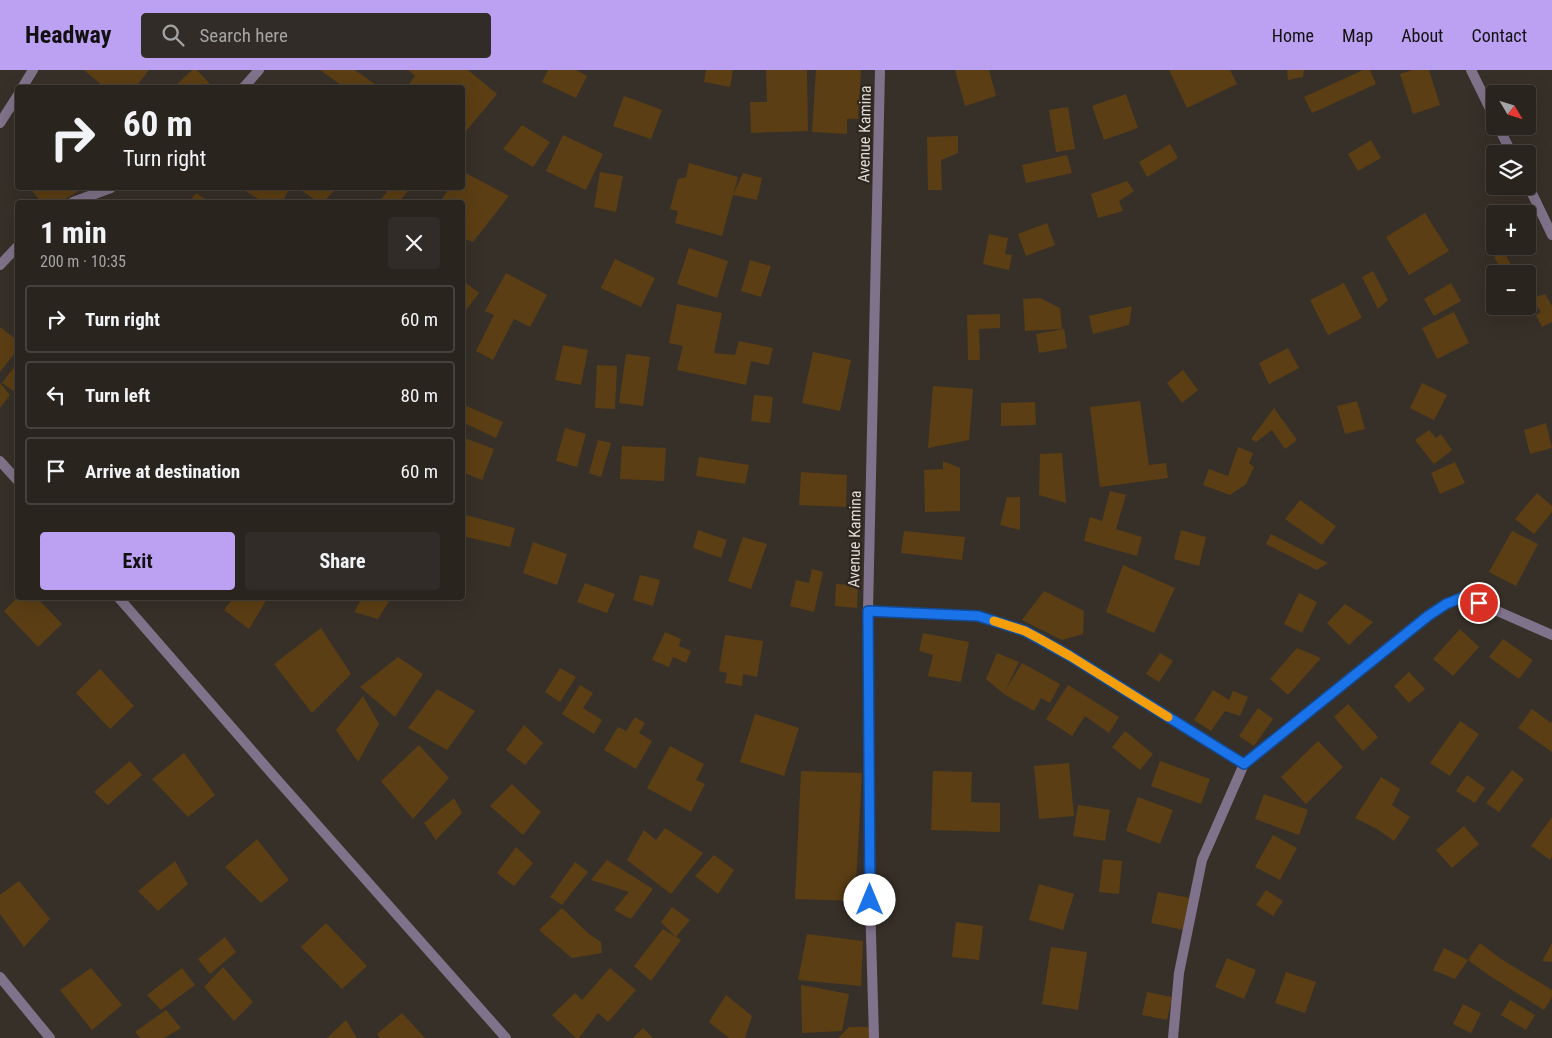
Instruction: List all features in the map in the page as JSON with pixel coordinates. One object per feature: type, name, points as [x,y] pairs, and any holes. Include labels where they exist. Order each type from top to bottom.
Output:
[{"type":"street","points":[[24,85],[32,70]]},
{"type":"street","points":[[246,85],[259,70]]},
{"type":"street","name":"Avenue Kamina","points":[[874,1038],[870,900],[868,611],[880,70]]},
{"type":"street","points":[[1471,70],[1486,101]]},
{"type":"street","points":[[0,123],[15,100]]},
{"type":"street","points":[[78,200],[106,190]]},
{"type":"street","points":[[1533,195],[1552,235]]},
{"type":"street","points":[[0,265],[15,249]]},
{"type":"street","points":[[0,461],[15,478]]},
{"type":"street","points":[[1173,1038],[1179,973],[1202,860],[1244,764],[1428,616],[1446,604],[1461,598],[1479,603],[1552,635]]},
{"type":"street","points":[[121,600],[506,1038]]},
{"type":"street","points":[[868,611],[978,616],[1025,631],[1070,656],[1244,764]]},
{"type":"street","points":[[0,977],[50,1038]]},
{"type":"building","points":[[84,70],[149,70],[137,85],[102,85]]},
{"type":"building","points":[[192,70],[197,70],[210,84],[209,85],[176,85]]},
{"type":"building","points":[[320,70],[355,70],[376,85],[341,85]]},
{"type":"building","points":[[408,70],[468,70],[497,94],[465,132],[465,85],[408,85],[415,76]]},
{"type":"building","points":[[548,70],[576,70],[587,76],[576,98],[542,82]]},
{"type":"building","points":[[706,70],[733,70],[730,87],[704,82]]},
{"type":"building","points":[[766,70],[807,70],[808,131],[751,133],[750,102],[767,102]]},
{"type":"building","points":[[816,70],[861,70],[858,119],[847,119],[847,134],[812,132]]},
{"type":"building","points":[[955,70],[989,70],[996,96],[965,106]]},
{"type":"building","points":[[1169,70],[1230,70],[1237,84],[1187,108]]},
{"type":"building","points":[[1287,70],[1304,70],[1303,77],[1288,80]]},
{"type":"building","points":[[1363,70],[1370,70],[1376,84],[1312,113],[1304,97]]},
{"type":"building","points":[[1412,70],[1429,70],[1440,105],[1413,114],[1400,74]]},
{"type":"building","points":[[1126,94],[1138,128],[1104,140],[1092,106]]},
{"type":"building","points":[[624,96],[662,110],[651,139],[613,126]]},
{"type":"building","points":[[1068,107],[1075,149],[1056,152],[1049,110]]},
{"type":"building","points":[[522,125],[550,142],[533,167],[503,149]]},
{"type":"building","points":[[563,135],[603,154],[586,190],[546,171]]},
{"type":"building","points":[[958,136],[958,153],[941,160],[942,190],[928,190],[927,137]]},
{"type":"building","points":[[1371,140],[1381,158],[1358,171],[1348,154]]},
{"type":"building","points":[[1170,144],[1178,158],[1147,177],[1139,162]]},
{"type":"building","points":[[1067,155],[1072,173],[1026,183],[1022,165]]},
{"type":"building","points":[[689,163],[738,177],[722,236],[675,223],[678,211],[670,209],[678,179],[686,177]]},
{"type":"building","points":[[600,172],[623,176],[616,212],[594,207]]},
{"type":"building","points":[[465,173],[509,196],[473,242],[465,239],[465,200],[441,200],[448,190],[465,190]]},
{"type":"building","points":[[743,173],[762,178],[757,200],[733,195]]},
{"type":"building","points":[[1127,181],[1134,191],[1119,201],[1123,211],[1098,218],[1091,194]]},
{"type":"building","points":[[32,190],[80,190],[64,200],[39,200]]},
{"type":"building","points":[[244,190],[289,190],[283,200],[260,200]]},
{"type":"building","points":[[301,190],[335,190],[325,200],[315,200]]},
{"type":"building","points":[[384,190],[408,190],[401,200],[380,200],[387,192]]},
{"type":"building","points":[[196,193],[207,200],[191,200]]},
{"type":"building","points":[[1425,213],[1449,251],[1409,275],[1386,237]]},
{"type":"building","points":[[1047,223],[1055,245],[1026,256],[1018,234]]},
{"type":"building","points":[[989,234],[1008,238],[1005,254],[1012,255],[1009,270],[983,264]]},
{"type":"building","points":[[689,248],[728,261],[717,298],[677,284]]},
{"type":"building","points":[[1506,255],[1511,265],[1499,265],[1494,257]]},
{"type":"building","points":[[615,259],[655,278],[641,307],[601,288]]},
{"type":"building","points":[[750,260],[771,266],[761,297],[741,291]]},
{"type":"building","points":[[1373,271],[1388,300],[1378,309],[1362,277]]},
{"type":"building","points":[[506,273],[547,295],[530,327],[514,319],[493,360],[476,351],[494,315],[485,311]]},
{"type":"building","points":[[466,283],[479,293],[466,310],[465,309]]},
{"type":"building","points":[[1344,283],[1362,318],[1328,335],[1310,300]]},
{"type":"building","points":[[1451,283],[1461,301],[1434,316],[1424,299]]},
{"type":"building","points":[[1545,294],[1552,306],[1552,322],[1542,327],[1536,315],[1541,312],[1536,305],[1536,297]]},
{"type":"building","points":[[1040,298],[1060,308],[1062,329],[1025,331],[1023,299]]},
{"type":"building","points":[[677,304],[722,313],[714,353],[735,355],[739,341],[773,348],[769,365],[751,361],[746,385],[677,370],[683,346],[669,343]]},
{"type":"building","points":[[1132,306],[1129,325],[1093,334],[1089,316]]},
{"type":"building","points":[[1454,312],[1469,343],[1437,359],[1422,328]]},
{"type":"building","points":[[1000,314],[1000,328],[979,329],[980,360],[968,360],[967,315]]},
{"type":"building","points":[[0,327],[15,339],[15,353],[0,372]]},
{"type":"building","points":[[1064,329],[1067,348],[1039,353],[1036,334]]},
{"type":"building","points":[[563,345],[588,350],[581,385],[555,380]]},
{"type":"building","points":[[1288,348],[1299,368],[1269,384],[1259,363]]},
{"type":"building","points":[[813,352],[851,360],[840,411],[802,403]]},
{"type":"building","points":[[626,354],[650,357],[643,406],[619,403]]},
{"type":"building","points":[[597,365],[617,366],[615,409],[595,408]]},
{"type":"building","points":[[15,366],[15,392],[2,383]]},
{"type":"building","points":[[1183,370],[1198,390],[1182,403],[1167,383]]},
{"type":"building","points":[[0,383],[10,395],[0,408]]},
{"type":"building","points":[[1422,383],[1447,395],[1434,420],[1410,408]]},
{"type":"building","points":[[933,386],[973,389],[969,440],[928,448]]},
{"type":"building","points":[[754,395],[773,397],[770,423],[751,421]]},
{"type":"building","points":[[1140,401],[1149,465],[1166,463],[1168,478],[1100,487],[1090,407]]},
{"type":"building","points":[[1357,401],[1365,429],[1345,434],[1337,406]]},
{"type":"building","points":[[1035,402],[1036,425],[1001,426],[1001,403]]},
{"type":"building","points":[[465,405],[503,422],[496,438],[465,423]]},
{"type":"building","points":[[1274,408],[1297,440],[1285,449],[1272,430],[1256,442],[1251,439]]},
{"type":"building","points":[[1546,423],[1552,448],[1530,454],[1524,430]]},
{"type":"building","points":[[565,428],[586,434],[577,467],[556,461]]},
{"type":"building","points":[[1429,430],[1436,438],[1441,434],[1452,450],[1434,464],[1415,440]]},
{"type":"building","points":[[465,438],[494,449],[482,480],[465,473]]},
{"type":"building","points":[[598,440],[611,443],[601,477],[589,473]]},
{"type":"building","points":[[622,446],[666,448],[664,481],[620,479]]},
{"type":"building","points":[[1238,447],[1253,453],[1249,463],[1254,467],[1246,484],[1230,495],[1203,485],[1209,469],[1228,476]]},
{"type":"building","points":[[1062,453],[1066,503],[1039,495],[1040,454]]},
{"type":"building","points":[[699,457],[749,465],[745,484],[696,476]]},
{"type":"building","points":[[943,461],[960,468],[960,511],[925,512],[924,470],[943,469]]},
{"type":"building","points":[[1455,462],[1465,483],[1440,494],[1431,473]]},
{"type":"building","points":[[801,472],[847,475],[846,507],[799,505]]},
{"type":"building","points":[[1110,491],[1126,495],[1116,529],[1142,537],[1137,556],[1084,541],[1090,517],[1102,521]]},
{"type":"building","points":[[1537,493],[1552,506],[1552,512],[1534,534],[1515,519]]},
{"type":"building","points":[[1007,497],[1020,497],[1020,530],[1000,525]]},
{"type":"building","points":[[1300,500],[1336,526],[1322,545],[1285,519]]},
{"type":"building","points":[[465,515],[515,528],[510,547],[465,537]]},
{"type":"building","points":[[698,530],[727,540],[721,558],[693,548]]},
{"type":"building","points":[[1181,530],[1206,537],[1199,566],[1174,559]]},
{"type":"building","points":[[904,531],[965,537],[962,560],[901,553]]},
{"type":"building","points":[[1512,531],[1538,544],[1516,586],[1489,572]]},
{"type":"building","points":[[1271,534],[1328,563],[1317,570],[1266,544]]},
{"type":"building","points":[[743,537],[767,544],[751,589],[728,581]]},
{"type":"building","points":[[533,542],[567,554],[557,585],[523,573]]},
{"type":"building","points":[[1123,565],[1175,588],[1154,633],[1106,612]]},
{"type":"building","points":[[812,569],[823,572],[814,612],[790,606],[796,580],[809,583]]},
{"type":"building","points":[[640,575],[660,580],[653,606],[633,600]]},
{"type":"building","points":[[585,583],[615,594],[607,613],[577,602]]},
{"type":"building","points":[[836,584],[858,585],[857,608],[835,606]]},
{"type":"building","points":[[1044,591],[1084,611],[1083,634],[1062,640],[1022,620]]},
{"type":"building","points":[[1299,593],[1317,602],[1302,633],[1284,624]]},
{"type":"building","points":[[15,600],[39,600],[62,624],[38,647],[4,611]]},
{"type":"building","points":[[232,600],[266,600],[249,629],[224,610]]},
{"type":"building","points":[[361,600],[390,600],[378,619],[354,612]]},
{"type":"building","points":[[1345,604],[1373,622],[1349,645],[1327,623]]},
{"type":"building","points":[[321,628],[351,674],[312,713],[274,664]]},
{"type":"building","points":[[1460,629],[1479,647],[1453,676],[1433,659]]},
{"type":"building","points":[[665,632],[681,639],[679,646],[691,651],[686,663],[673,657],[669,667],[652,660]]},
{"type":"building","points":[[923,633],[969,642],[961,682],[928,676],[933,655],[919,651]]},
{"type":"building","points":[[725,635],[763,641],[757,677],[743,674],[742,686],[725,683],[727,673],[719,671]]},
{"type":"building","points":[[1503,639],[1533,660],[1519,679],[1489,657]]},
{"type":"building","points":[[1297,648],[1321,658],[1288,695],[1270,679]]},
{"type":"building","points":[[997,653],[1019,662],[1005,691],[1022,663],[1060,684],[1050,703],[1041,698],[1034,711],[1004,694],[986,679]]},
{"type":"building","points":[[1160,653],[1173,661],[1159,682],[1146,674]]},
{"type":"building","points":[[398,657],[423,674],[395,717],[360,687]]},
{"type":"building","points":[[560,668],[576,677],[560,702],[545,692]]},
{"type":"building","points":[[100,669],[134,706],[110,729],[76,693]]},
{"type":"building","points":[[1409,672],[1425,689],[1409,703],[1394,686]]},
{"type":"building","points":[[580,685],[593,693],[583,708],[602,720],[594,734],[562,714]]},
{"type":"building","points":[[1068,685],[1119,717],[1109,733],[1085,716],[1072,736],[1046,719]]},
{"type":"building","points":[[437,689],[475,711],[447,750],[408,728]]},
{"type":"building","points":[[1213,690],[1229,700],[1233,691],[1248,697],[1240,716],[1225,711],[1211,731],[1194,720]]},
{"type":"building","points":[[363,696],[379,724],[358,762],[336,730]]},
{"type":"building","points":[[1348,704],[1378,737],[1363,751],[1334,717]]},
{"type":"building","points":[[1258,708],[1273,719],[1254,746],[1239,736]]},
{"type":"building","points":[[1532,709],[1551,723],[1552,721],[1552,752],[1518,728]]},
{"type":"building","points":[[755,714],[799,728],[784,776],[740,762]]},
{"type":"building","points":[[635,717],[645,723],[639,733],[652,741],[636,769],[604,750],[618,727],[626,731]]},
{"type":"building","points":[[1460,721],[1479,734],[1450,776],[1430,763]]},
{"type":"building","points":[[524,725],[543,743],[525,765],[506,750]]},
{"type":"building","points":[[1125,731],[1153,754],[1140,770],[1112,747]]},
{"type":"building","points":[[1318,741],[1343,767],[1306,804],[1281,777]]},
{"type":"building","points":[[419,745],[449,778],[413,819],[381,781]]},
{"type":"building","points":[[670,746],[704,764],[696,780],[705,784],[691,812],[647,788]]},
{"type":"building","points":[[184,753],[215,795],[188,817],[152,779]]},
{"type":"building","points":[[130,761],[142,775],[108,805],[94,792]]},
{"type":"building","points":[[1160,761],[1210,779],[1201,804],[1151,786]]},
{"type":"building","points":[[1069,763],[1074,816],[1039,819],[1034,766]]},
{"type":"building","points":[[1512,770],[1524,779],[1499,812],[1486,803]]},
{"type":"building","points":[[801,771],[862,773],[855,901],[795,899]]},
{"type":"building","points":[[933,771],[972,772],[971,802],[1000,803],[1000,832],[931,830]]},
{"type":"building","points":[[1467,775],[1485,788],[1475,803],[1456,791]]},
{"type":"building","points":[[1381,777],[1400,789],[1392,805],[1410,817],[1394,841],[1377,829],[1355,818]]},
{"type":"building","points":[[512,784],[541,812],[523,835],[490,806]]},
{"type":"building","points":[[1264,794],[1308,810],[1299,835],[1255,819]]},
{"type":"building","points":[[1138,797],[1173,810],[1160,844],[1126,831]]},
{"type":"building","points":[[454,798],[462,813],[436,840],[424,823]]},
{"type":"building","points":[[1078,805],[1110,810],[1105,841],[1073,836]]},
{"type":"building","points":[[1552,817],[1552,856],[1550,860],[1531,846]]},
{"type":"building","points":[[1464,826],[1479,844],[1452,868],[1436,850]]},
{"type":"building","points":[[665,828],[703,853],[671,894],[627,860],[644,830],[656,840]]},
{"type":"building","points":[[1273,835],[1297,848],[1280,880],[1255,867]]},
{"type":"building","points":[[257,839],[289,880],[261,903],[225,867]]},
{"type":"building","points":[[516,847],[533,863],[514,886],[497,873]]},
{"type":"building","points":[[714,855],[734,870],[718,894],[695,876]]},
{"type":"building","points":[[1103,859],[1122,861],[1119,894],[1099,892]]},
{"type":"building","points":[[607,860],[653,889],[631,919],[614,910],[629,892],[591,880]]},
{"type":"building","points":[[175,861],[188,884],[158,911],[138,891]]},
{"type":"building","points":[[575,862],[588,872],[562,905],[550,897]]},
{"type":"building","points":[[19,881],[50,919],[24,947],[0,914],[0,895]]},
{"type":"building","points":[[1039,884],[1074,894],[1063,930],[1029,920]]},
{"type":"building","points":[[1266,890],[1283,901],[1273,916],[1256,905]]},
{"type":"building","points":[[1158,892],[1190,898],[1184,930],[1151,923]]},
{"type":"building","points":[[672,907],[690,920],[676,937],[661,922]]},
{"type":"building","points":[[562,908],[589,934],[601,942],[602,953],[572,958],[539,930]]},
{"type":"building","points":[[956,922],[983,926],[979,960],[952,957]]},
{"type":"building","points":[[326,923],[367,966],[342,989],[301,947]]},
{"type":"building","points":[[663,929],[681,940],[651,981],[634,966]]},
{"type":"building","points":[[807,934],[863,941],[861,986],[798,980]]},
{"type":"building","points":[[225,937],[236,952],[210,974],[198,959]]},
{"type":"building","points":[[1480,943],[1501,959],[1552,990],[1552,997],[1544,1010],[1468,960]]},
{"type":"building","points":[[1552,943],[1552,962],[1542,961]]},
{"type":"building","points":[[1051,947],[1087,952],[1078,1010],[1042,1004]]},
{"type":"building","points":[[1444,948],[1468,960],[1455,979],[1433,970]]},
{"type":"building","points":[[1227,958],[1256,970],[1244,999],[1215,987]]},
{"type":"building","points":[[223,967],[253,1002],[234,1021],[204,987]]},
{"type":"building","points":[[91,968],[122,1005],[92,1030],[60,990]]},
{"type":"building","points":[[182,968],[195,985],[161,1010],[147,995]]},
{"type":"building","points":[[610,968],[636,990],[608,1022],[598,1013],[579,1038],[576,1038],[552,1015],[575,993],[582,1000]]},
{"type":"building","points":[[1286,972],[1316,982],[1305,1013],[1275,1003]]},
{"type":"building","points":[[801,985],[849,994],[842,1031],[802,1033]]},
{"type":"building","points":[[1147,992],[1172,997],[1167,1020],[1142,1015]]},
{"type":"building","points":[[726,995],[752,1016],[745,1038],[729,1038],[709,1022]]},
{"type":"building","points":[[1510,1000],[1535,1015],[1526,1030],[1501,1015]]},
{"type":"building","points":[[1463,1004],[1481,1013],[1471,1033],[1453,1024]]},
{"type":"building","points":[[166,1010],[181,1028],[164,1038],[140,1038],[135,1032]]},
{"type":"building","points":[[402,1013],[425,1038],[380,1038],[377,1034]]},
{"type":"building","points":[[346,1020],[357,1038],[327,1038]]},
{"type":"building","points":[[849,1027],[871,1027],[871,1038],[838,1038]]},
{"type":"building","points":[[643,1028],[653,1038],[633,1038]]},
{"type":"slow traffic","points":[[994,621],[1025,631],[1040,639],[1168,717]]},
{"type":"route","points":[[870,900],[868,611],[978,616],[1025,631],[1070,656],[1244,764],[1428,616],[1446,604],[1461,598],[1479,603]]}]
